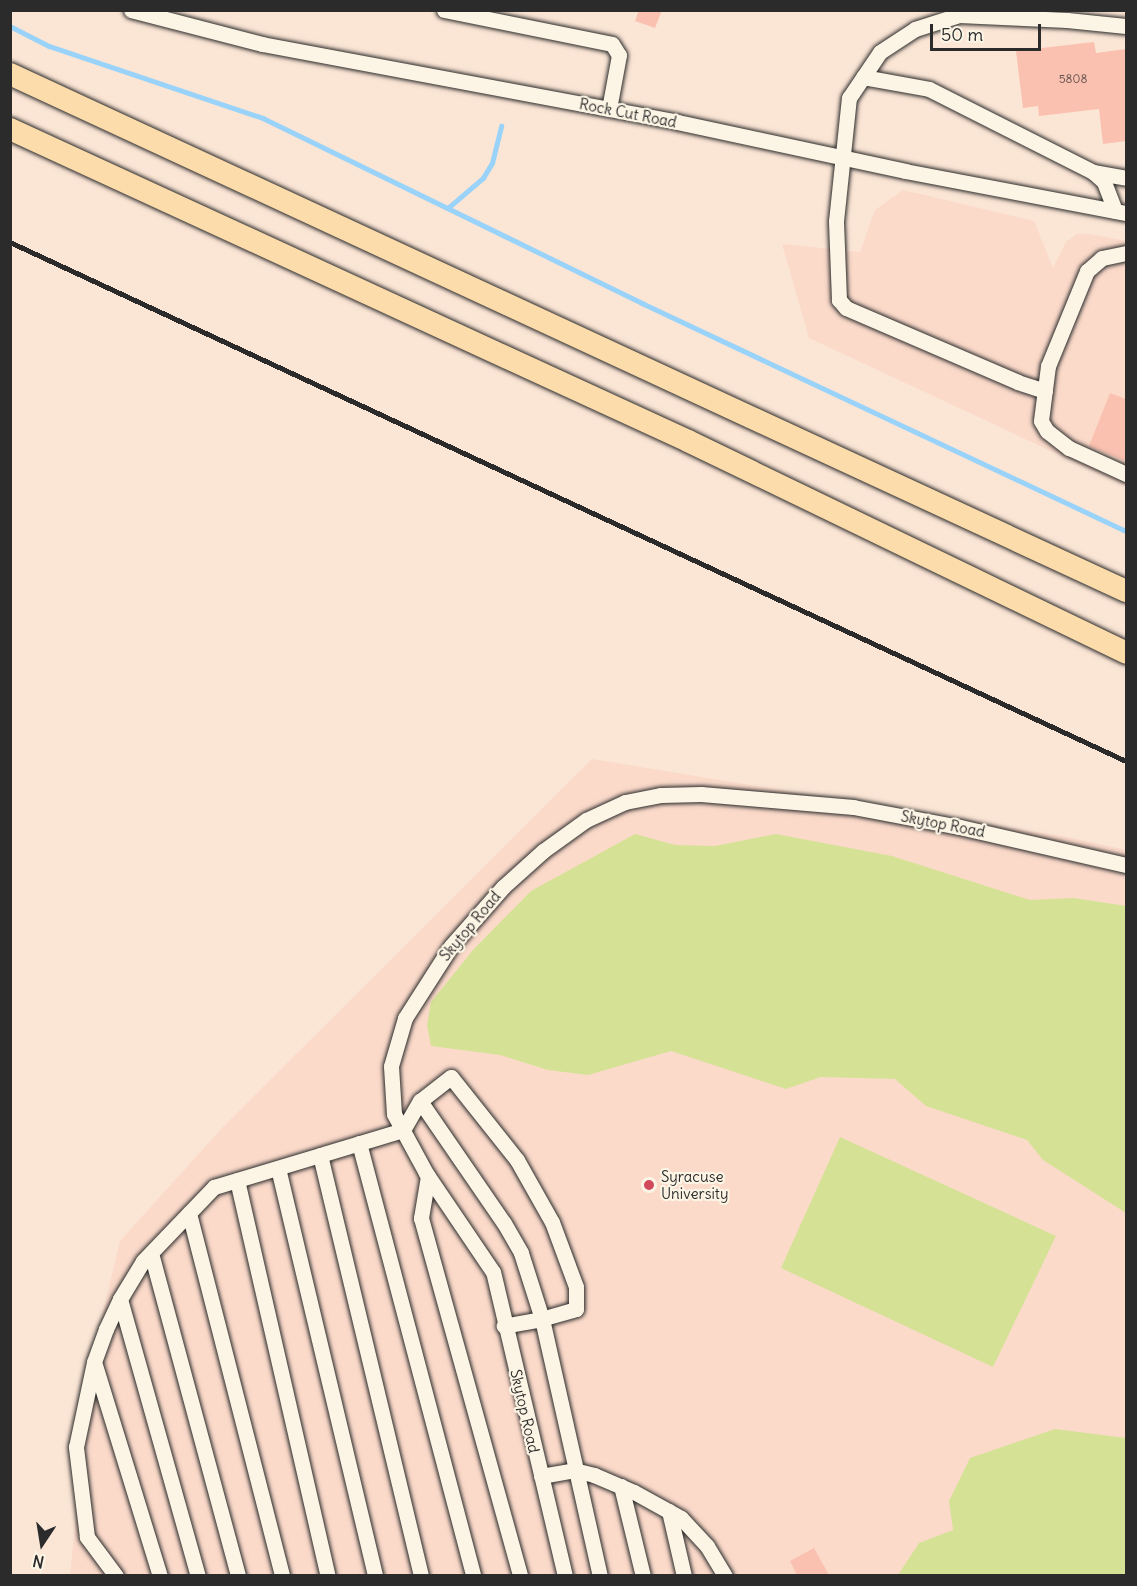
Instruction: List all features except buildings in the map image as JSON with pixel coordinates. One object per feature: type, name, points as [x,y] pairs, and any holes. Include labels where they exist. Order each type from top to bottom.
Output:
[{"type":"highway","points":[[10,74],[1126,591]]},
{"type":"highway","points":[[10,129],[688,441],[1126,653]]},
{"type":"highway","points":[[974,519],[1126,581]]},
{"type":"street","name":"Rock Cut Road","points":[[130,10],[262,44],[609,109],[1121,212]]},
{"type":"street","points":[[444,10],[612,44],[619,55],[609,109]]},
{"type":"street","points":[[1045,391],[1018,382],[846,308],[839,300],[836,221],[849,98],[880,52],[915,29],[959,15],[1067,20],[1126,26]]},
{"type":"street","points":[[863,77],[929,89],[1093,172],[1104,182],[1121,212]]},
{"type":"street","points":[[1093,172],[1126,178]]},
{"type":"street","points":[[1126,253],[1102,258],[1087,271],[1048,366],[1041,422],[1047,431],[1069,448],[1126,474]]},
{"type":"street","name":"Skytop Road","points":[[565,1575],[493,1272],[428,1176],[394,1114],[391,1066],[405,1018],[431,974],[466,929],[503,887],[535,858],[586,820],[625,802],[661,795],[701,794],[853,807],[960,827],[1126,865]]},
{"type":"street","points":[[116,1575],[87,1537],[76,1447],[94,1362],[120,1299],[151,1253],[214,1187],[403,1130],[420,1101],[451,1077],[517,1160],[552,1222],[576,1287],[576,1310],[504,1326]]},
{"type":"street","points":[[420,1101],[504,1223],[521,1253],[542,1319],[574,1470],[600,1575]]},
{"type":"street","points":[[359,1143],[473,1575]]},
{"type":"street","points":[[320,1155],[421,1575]]},
{"type":"street","points":[[278,1167],[375,1575]]},
{"type":"street","points":[[428,1176],[421,1218],[520,1575]]},
{"type":"street","points":[[237,1180],[328,1575]]},
{"type":"street","points":[[189,1213],[282,1575]]},
{"type":"street","points":[[151,1253],[238,1575]]},
{"type":"street","points":[[120,1299],[198,1575]]},
{"type":"street","points":[[94,1362],[160,1575]]},
{"type":"street","points":[[541,1476],[574,1470],[621,1486],[669,1511],[681,1518],[707,1546],[725,1575]]},
{"type":"street","points":[[621,1486],[643,1575]]},
{"type":"street","points":[[669,1511],[684,1575]]},
{"type":"shaded area","points":[[903,190],[1034,221],[1053,268],[1066,242],[1077,234],[1090,234],[1126,241],[1126,486],[809,338],[782,244],[860,252],[875,210]]},
{"type":"shaded area","name":"Syracuse University","points":[[592,759],[1066,837],[1126,850],[1126,1575],[70,1576],[90,1367],[120,1241],[222,1128]]},
{"type":"green space","points":[[635,834],[675,845],[715,846],[776,834],[892,856],[1030,900],[1074,898],[1126,906],[1126,1213],[1043,1160],[1027,1140],[926,1106],[895,1079],[821,1077],[786,1089],[671,1051],[588,1075],[548,1070],[500,1055],[431,1046],[427,1025],[431,1002],[473,950],[531,891]]},
{"type":"green space","points":[[840,1137],[1056,1236],[993,1367],[781,1268]]},
{"type":"green space","points":[[1055,1429],[1126,1438],[1126,1575],[898,1575],[919,1543],[953,1530],[949,1501],[970,1458]]},
{"type":"waterway","points":[[10,26],[49,46],[263,118],[642,303],[1126,531]]},
{"type":"waterway","points":[[448,208],[483,178],[492,163],[501,126]]},
{"type":"railway","points":[[10,242],[1126,761]]},
{"type":"place","name":"Syracuse University","points":[[649,1185]]}]
